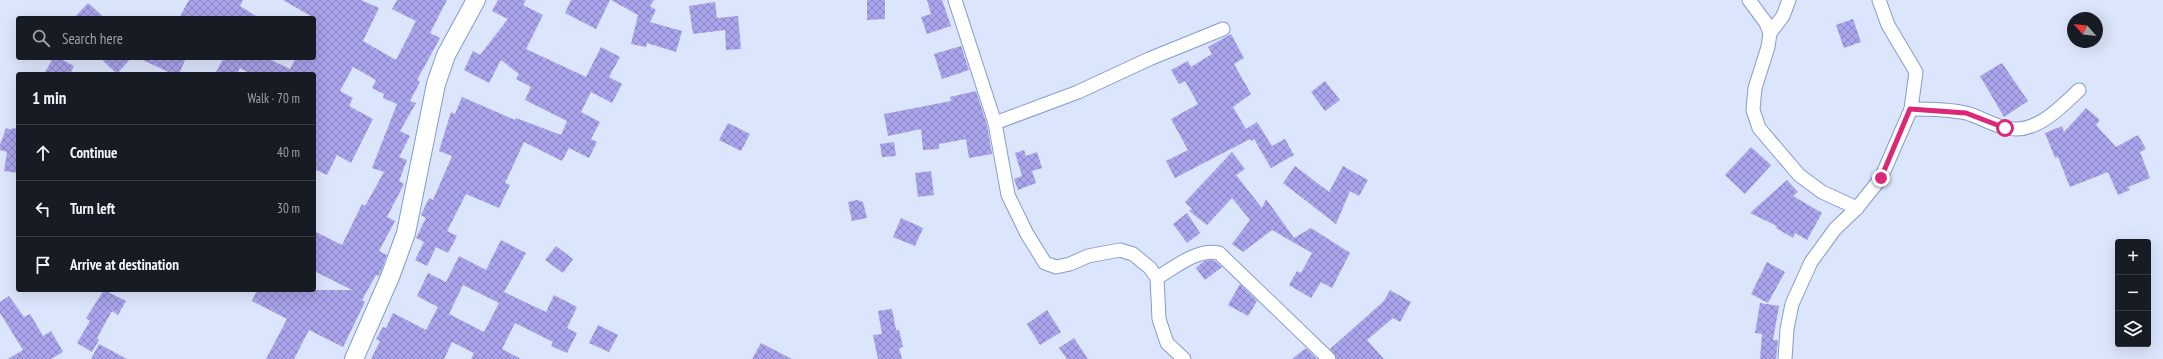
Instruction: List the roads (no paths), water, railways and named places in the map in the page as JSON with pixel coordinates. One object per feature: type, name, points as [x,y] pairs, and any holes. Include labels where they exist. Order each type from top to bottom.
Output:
[{"type":"main road","points":[[354,359],[390,277],[406,233],[436,84],[446,55],[476,0]]},
{"type":"street","points":[[955,0],[995,123],[1008,194],[1027,234],[1045,263],[1056,267],[1070,264],[1088,256],[1120,250],[1133,254],[1150,268],[1157,278],[1159,319],[1167,343],[1184,359]]},
{"type":"street","points":[[1749,0],[1766,23],[1770,32]]},
{"type":"street","points":[[1789,0],[1783,16],[1770,32],[1768,47],[1755,88],[1753,110],[1759,128],[1798,175],[1822,192],[1857,208]]},
{"type":"street","points":[[1786,359],[1787,329],[1792,304],[1812,262],[1835,229],[1857,208],[1881,178],[1910,109],[1916,72],[1888,25],[1878,0]]},
{"type":"street","points":[[995,123],[1078,92],[1223,29]]},
{"type":"street","points":[[1910,109],[1966,113],[2005,128],[2015,128],[2032,126],[2053,115],[2078,90]]},
{"type":"street","points":[[1157,278],[1196,256],[1212,251],[1219,253],[1329,359]]}]
